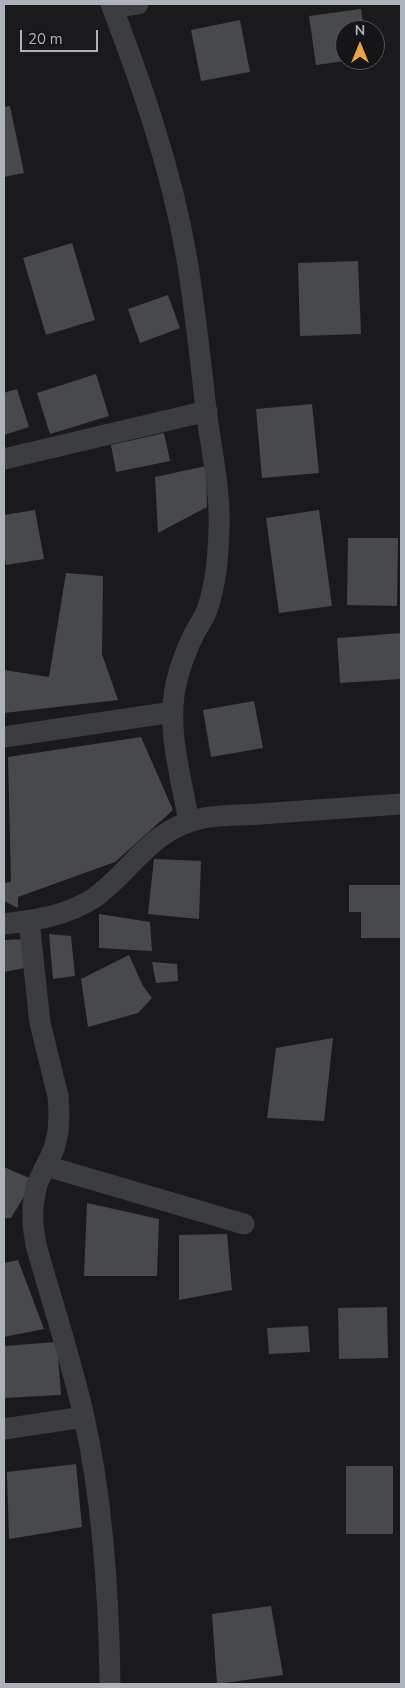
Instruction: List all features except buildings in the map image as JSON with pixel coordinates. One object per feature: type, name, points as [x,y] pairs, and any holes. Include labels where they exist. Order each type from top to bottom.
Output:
[{"type":"street","points":[[138,4],[112,6],[145,99],[168,175],[186,253],[198,332],[218,496],[219,529],[214,588],[209,604],[187,651],[176,684],[173,712],[174,732],[189,822]]},
{"type":"street","points":[[4,460],[207,411]]},
{"type":"street","points":[[4,737],[173,712]]},
{"type":"street","points":[[4,924],[52,917],[75,909],[95,897],[142,851],[172,830],[189,822],[223,816],[401,804]]},
{"type":"street","points":[[29,921],[40,1023],[58,1096],[59,1114],[54,1150],[37,1184],[33,1205],[33,1225],[36,1245],[84,1417],[101,1530],[107,1597],[110,1684]]},
{"type":"street","points":[[46,1166],[244,1224]]},
{"type":"street","points":[[4,1429],[84,1417]]}]
